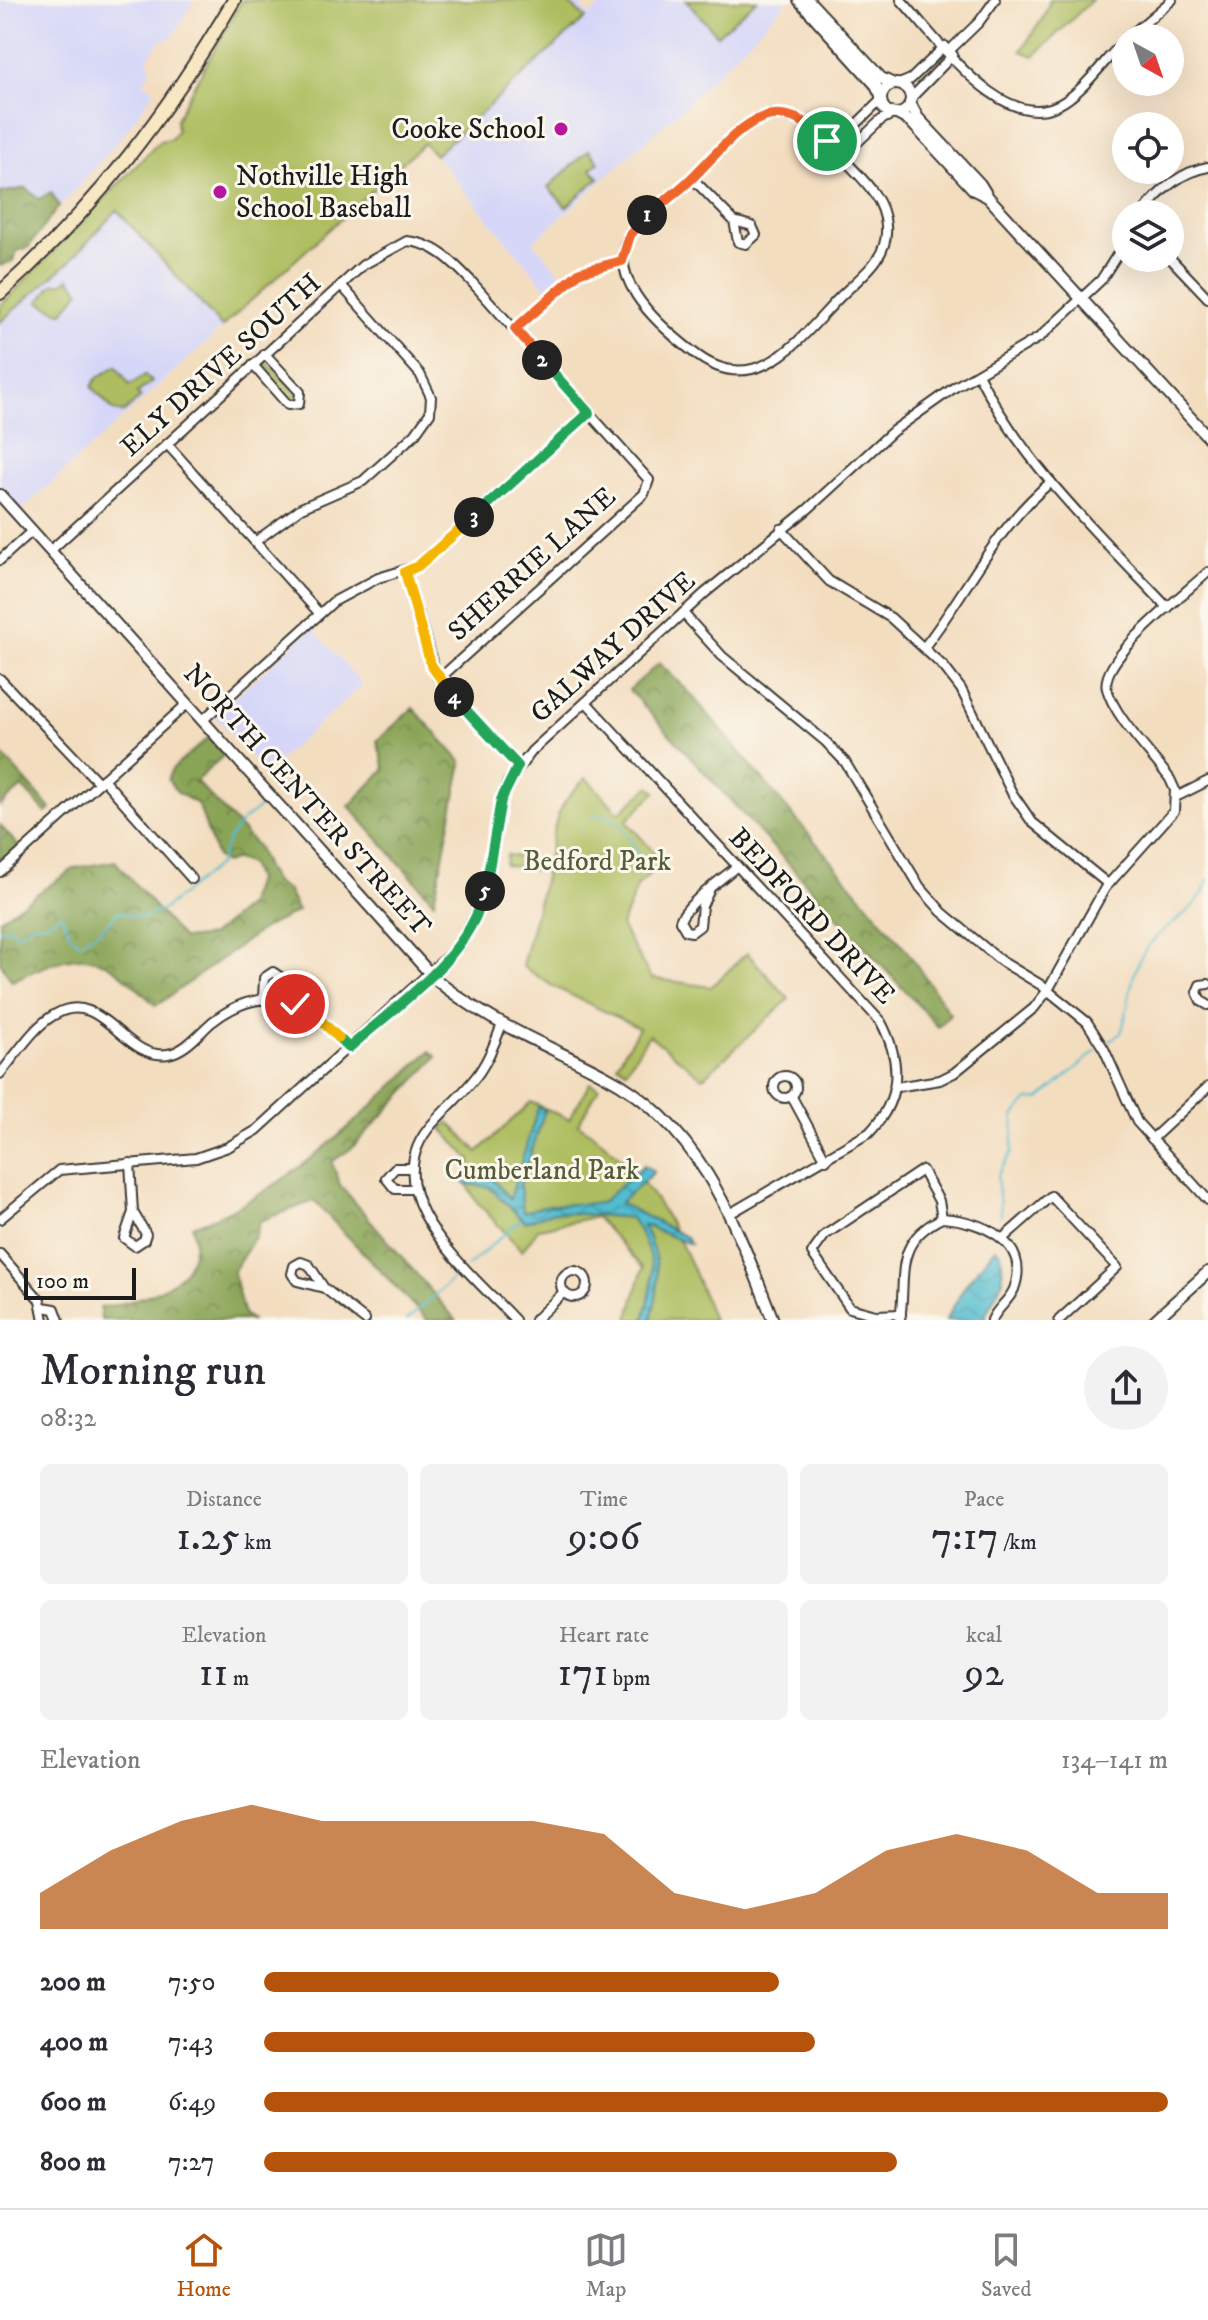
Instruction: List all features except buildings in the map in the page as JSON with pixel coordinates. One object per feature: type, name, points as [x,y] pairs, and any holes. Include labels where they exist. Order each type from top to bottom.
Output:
[{"type":"main road","points":[[0,293],[67,231],[135,153],[191,72],[234,0]]},
{"type":"street","points":[[799,0],[875,84],[885,110],[910,121],[974,190],[988,197]]},
{"type":"street","points":[[808,0],[881,78],[907,90],[918,118],[1208,437]]},
{"type":"street","points":[[901,0],[999,101],[1017,110],[1037,111],[1068,99],[1112,54]]},
{"type":"street","points":[[833,147],[881,98],[885,88],[911,79],[949,51],[979,22],[995,0]]},
{"type":"street","points":[[1144,24],[1172,0]]},
{"type":"street","points":[[842,157],[881,120],[895,114],[910,101],[949,51]]},
{"type":"street","points":[[759,117],[795,117],[814,128],[842,157],[879,200],[886,226],[884,245],[869,270],[802,341],[772,362],[742,370],[701,358],[636,296],[624,274],[622,261],[626,243],[636,226],[692,178],[741,127],[759,117]]},
{"type":"street","points":[[1153,200],[1177,180],[1208,167]]},
{"type":"street","points":[[692,178],[734,221]]},
{"type":"street","name":"ELY DRIVE SOUTH","points":[[50,551],[341,285],[370,260],[396,245],[414,241],[434,249],[454,263],[515,329]]},
{"type":"street","points":[[203,720],[319,613],[354,588],[418,566],[589,413],[515,329],[580,272],[622,261]]},
{"type":"street","name":"GALWAY DRIVE","points":[[0,1219],[59,1170],[196,1158],[243,1140],[349,1048],[460,945],[477,913],[489,871],[501,800],[518,766],[683,613],[913,416],[1040,337],[1083,300],[1112,266]]},
{"type":"street","points":[[1183,272],[1208,298]]},
{"type":"street","points":[[256,541],[301,508],[363,481],[415,434],[430,413],[431,397],[420,374],[341,285]]},
{"type":"street","points":[[253,365],[288,405],[299,404],[302,399],[300,392],[265,354]]},
{"type":"street","points":[[978,374],[1005,425],[1051,482],[1168,608]]},
{"type":"street","name":"SHERRIE LANE","points":[[439,679],[644,494],[649,480],[589,413]]},
{"type":"street","points":[[167,444],[319,613]]},
{"type":"street","points":[[925,646],[967,589],[999,533],[1051,482]]},
{"type":"street","name":"NORTH CENTER STREET","points":[[0,495],[431,974],[461,1001],[608,1076],[653,1109],[703,1164],[731,1213],[773,1320]]},
{"type":"street","points":[[781,529],[829,581],[891,618],[925,646],[961,689],[1005,779],[1032,822],[1108,884]]},
{"type":"street","points":[[0,560],[32,531]]},
{"type":"street","points":[[405,572],[431,665],[439,679],[518,766]]},
{"type":"street","points":[[731,1213],[858,1141],[881,1121],[896,1087],[940,1080],[954,1073],[1010,1029],[1048,990],[1108,884],[1174,811],[1176,797],[1170,779],[1118,710],[1105,679],[1117,658],[1208,572]]},
{"type":"street","points":[[683,613],[722,656],[826,742],[845,762],[920,887],[942,912],[1001,961],[1048,990],[1087,1022],[1104,1049],[1131,1111],[1152,1139],[1208,1200]]},
{"type":"street","points":[[0,679],[192,879]]},
{"type":"street","name":"BEDFORD DRIVE","points":[[586,702],[881,1022],[894,1053],[896,1087]]},
{"type":"street","points":[[0,872],[188,703]]},
{"type":"street","points":[[1176,797],[1208,781]]},
{"type":"street","points":[[709,891],[702,906],[700,926],[692,932],[686,931],[680,921],[682,915],[709,891],[736,867]]},
{"type":"street","points":[[263,1000],[264,978],[276,972],[285,980],[284,1000]]},
{"type":"street","points":[[1208,984],[1200,985],[1197,995],[1208,1005]]},
{"type":"street","points":[[0,1074],[42,1024],[67,1009],[90,1011],[142,1050],[167,1054],[180,1049],[229,1010],[263,1000],[284,1000],[310,1010],[349,1048]]},
{"type":"street","points":[[502,1024],[481,1075],[427,1131],[413,1168],[414,1189],[428,1223],[515,1320]]},
{"type":"street","points":[[1152,1139],[1208,1087]]},
{"type":"street","points":[[792,1097],[826,1160]]},
{"type":"street","points":[[130,1163],[133,1212]]},
{"type":"street","points":[[413,1168],[395,1168],[386,1178],[395,1189],[414,1189]]},
{"type":"street","points":[[942,1218],[939,1201],[922,1170],[825,1235],[812,1253],[850,1308],[901,1317],[903,1263],[910,1243],[942,1218],[981,1224],[1002,1239],[1014,1254],[1015,1284],[992,1320]]},
{"type":"street","points":[[1002,1239],[1051,1196],[1117,1267],[1059,1320]]},
{"type":"street","points":[[0,1254],[43,1307],[44,1320]]},
{"type":"street","points":[[1155,1320],[1208,1272]]},
{"type":"street","points":[[324,1288],[365,1320]]},
{"type":"street","points":[[535,1320],[564,1292]]},
{"type":"street","points":[[43,1307],[55,1309],[59,1320]]},
{"type":"shaded area","points":[[0,0],[194,0],[172,38],[160,41],[148,58],[151,71],[143,82],[155,90],[126,131],[76,190],[0,266]]},
{"type":"shaded area","points":[[271,0],[576,0],[589,16],[607,0],[784,0],[785,4],[688,103],[533,242],[560,273],[546,288],[425,143],[17,514],[0,495],[0,320],[159,156]]},
{"type":"shaded area","points":[[312,628],[363,685],[265,772],[214,716]]},
{"type":"green space","points":[[242,0],[564,0],[586,18],[435,155],[424,143],[222,327],[117,210],[69,262],[0,322],[0,306],[160,141],[171,139],[177,130],[176,120],[181,109]]},
{"type":"green space","points":[[686,0],[757,0],[717,35]]},
{"type":"green space","points":[[1050,0],[1092,0],[1034,56],[1021,51],[1044,16]]},
{"type":"green space","points":[[589,150],[599,162],[591,169],[599,178],[566,207],[548,187]]},
{"type":"green space","points":[[26,188],[39,199],[51,192],[59,206],[28,248],[17,251],[13,261],[0,266],[0,193]]},
{"type":"green space","points":[[69,278],[80,291],[62,313],[39,302],[53,284],[63,283]]},
{"type":"green space","points":[[267,362],[297,394],[298,400],[290,401],[262,371],[262,364]]},
{"type":"green space","points":[[116,366],[130,385],[145,375],[152,382],[137,393],[141,397],[123,413],[114,411],[92,387],[96,379]]},
{"type":"green space","points":[[659,663],[689,692],[905,948],[950,1014],[938,1027],[629,690]]},
{"type":"green space","points":[[413,708],[462,762],[434,902],[349,806],[385,769],[377,741]]},
{"type":"green space","points":[[209,737],[224,755],[196,781],[257,846],[267,870],[276,884],[287,890],[298,911],[264,928],[156,1006],[120,973],[91,959],[59,962],[12,981],[0,962],[0,919],[75,868],[115,861],[183,939],[211,936],[247,906],[256,880],[250,864],[236,859],[225,863],[217,858],[198,804],[178,793],[168,780],[172,769]]},
{"type":"green space","points":[[0,752],[51,809],[46,813],[22,787],[0,806]]},
{"type":"green space","name":"Bedford Park","points":[[586,778],[619,813],[650,786],[656,792],[626,821],[663,862],[638,885],[621,926],[651,978],[711,987],[747,953],[789,999],[703,1078],[649,1035],[626,1070],[617,1064],[639,1028],[554,987],[522,966],[546,872],[505,865],[507,855],[548,861],[562,806]]},
{"type":"green space","points":[[0,825],[20,848],[0,865]]},
{"type":"green space","points":[[430,1051],[437,1057],[353,1147],[332,1162],[340,1185],[456,1320],[427,1320],[314,1201],[260,1221],[256,1235],[233,1272],[244,1315],[252,1320],[101,1320],[100,1308],[152,1294],[181,1275],[190,1262],[194,1246],[192,1226],[259,1195],[320,1152]]},
{"type":"green space","name":"Cumberland Park","points":[[590,1083],[599,1088],[578,1124],[627,1163],[646,1186],[677,1236],[713,1320],[628,1320],[643,1268],[596,1217],[539,1228],[522,1251],[476,1201],[467,1184],[471,1160],[442,1129],[449,1122],[478,1152],[531,1102],[569,1119]]},
{"type":"water","points":[[538,1107],[545,1110],[520,1186],[523,1212],[549,1205],[601,1203],[644,1165],[654,1172],[620,1203],[686,1237],[690,1244],[643,1225],[653,1249],[657,1271],[651,1320],[644,1320],[651,1291],[650,1256],[631,1218],[554,1212],[525,1222],[489,1187],[465,1184],[461,1177],[490,1176],[510,1199]]},
{"type":"water","points":[[995,1248],[1001,1253],[1003,1280],[983,1320],[946,1320],[966,1284]]},
{"type":"waterway","points":[[0,929],[10,928],[18,935],[30,925],[47,923],[61,914],[71,936],[79,943],[101,930],[118,912],[142,918],[164,909],[219,864],[228,840],[242,821],[260,807]]},
{"type":"waterway","points":[[591,817],[601,816],[616,822],[629,836],[642,861],[650,864]]},
{"type":"waterway","points":[[1110,1041],[1121,1033],[1136,969],[1146,949],[1197,901],[1208,880]]},
{"type":"waterway","points":[[1001,1216],[997,1176],[1012,1152],[1014,1116],[1028,1100],[1040,1099],[1096,1051]]},
{"type":"waterway","points":[[468,1266],[520,1220]]},
{"type":"waterway","points":[[407,1320],[463,1270]]},
{"type":"place","name":"Cooke School","points":[[561,129]]},
{"type":"place","name":"Nothville High School Baseball","points":[[220,192]]},
{"type":"route","points":[[295,1004],[310,1010],[349,1048],[460,945],[484,897],[501,800],[518,766],[437,676],[431,665],[405,572],[418,566],[589,413],[515,329],[580,272],[622,261],[626,243],[636,226],[692,178],[749,121],[771,115],[795,117],[809,124],[827,141]]}]
